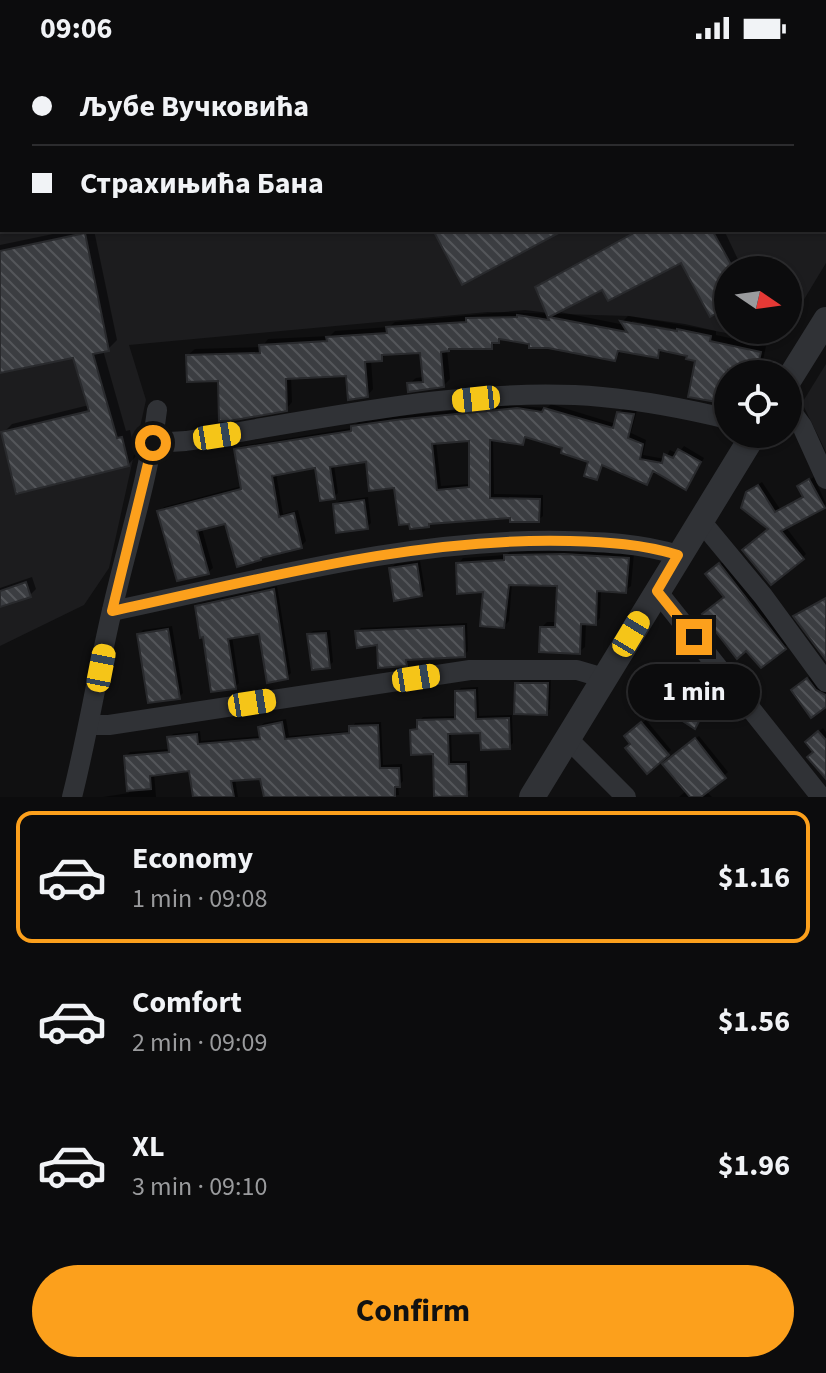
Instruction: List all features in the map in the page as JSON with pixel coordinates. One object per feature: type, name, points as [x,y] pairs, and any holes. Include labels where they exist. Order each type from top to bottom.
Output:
[{"type":"street","points":[[801,360],[826,320]]},
{"type":"street","points":[[153,443],[186,441],[403,407],[500,397],[600,397],[678,407],[714,416]]},
{"type":"street","points":[[72,797],[90,725],[112,611],[153,443],[157,410]]},
{"type":"street","points":[[802,426],[826,479]]},
{"type":"street","points":[[532,797],[745,448]]},
{"type":"street","points":[[700,520],[763,596],[826,682]]},
{"type":"street","points":[[112,611],[350,561],[487,542],[610,542],[651,546],[678,555]]},
{"type":"street","points":[[657,591],[821,797]]},
{"type":"street","points":[[90,725],[109,725],[470,670],[577,670],[604,678]]},
{"type":"street","points":[[567,738],[626,797]]},
{"type":"shaded area","points":[[0,232],[826,232],[826,263],[802,303],[802,256],[714,256],[714,331],[629,316],[488,312],[129,345],[146,400],[109,568],[84,605],[0,646]]},
{"type":"shaded area","points":[[826,364],[826,452],[802,403]]},
{"type":"building","points":[[434,232],[560,232],[462,285]]},
{"type":"building","points":[[635,232],[713,232],[726,256],[714,256],[714,315],[710,317],[681,263],[608,301],[602,290],[549,317],[627,332],[620,321],[677,329],[711,336],[710,341],[714,344],[761,352],[759,360],[714,360],[714,402],[688,397],[695,361],[686,359],[687,356],[659,350],[658,358],[618,351],[615,361],[548,348],[529,348],[529,344],[499,339],[499,343],[492,343],[492,349],[449,349],[441,352],[444,387],[408,392],[407,383],[423,382],[420,353],[382,355],[382,361],[365,362],[368,397],[348,400],[346,376],[286,379],[287,411],[229,421],[219,421],[218,381],[187,382],[186,355],[260,353],[259,345],[327,341],[326,337],[387,333],[386,327],[466,322],[466,318],[517,315],[549,320],[535,287]]},
{"type":"building","points":[[85,233],[109,351],[93,354],[117,438],[122,437],[129,466],[16,494],[1,432],[89,411],[73,358],[0,373],[0,251]]},
{"type":"building","points":[[517,408],[542,412],[544,408],[613,428],[617,412],[634,414],[628,438],[643,444],[640,459],[662,463],[664,454],[673,458],[678,449],[701,462],[686,490],[653,471],[647,485],[602,465],[597,480],[584,476],[588,462],[561,453],[562,448],[525,437],[523,445],[490,440],[490,498],[540,499],[539,522],[510,522],[510,518],[429,524],[429,527],[410,529],[409,524],[399,525],[394,488],[369,491],[366,462],[330,467],[335,499],[320,501],[315,468],[272,476],[279,517],[294,513],[302,548],[237,567],[225,524],[197,531],[209,574],[177,581],[157,511],[241,489],[234,449],[351,431],[351,426]],"holes":[[[469,441],[469,487],[437,490],[432,444]]]},
{"type":"building","points":[[809,479],[825,508],[781,531],[804,559],[771,585],[742,550],[768,529],[741,508],[746,492],[758,485],[775,512],[803,497],[797,486]]},
{"type":"building","points":[[364,500],[368,529],[336,533],[333,504]]},
{"type":"building","points":[[564,554],[629,558],[626,593],[597,591],[596,625],[581,624],[580,654],[539,652],[540,627],[555,627],[557,586],[509,585],[504,628],[480,626],[483,592],[457,594],[456,563],[504,560],[504,555]]},
{"type":"building","points":[[719,563],[786,649],[761,668],[746,651],[737,659],[702,614],[724,597],[705,574]]},
{"type":"building","points":[[417,564],[422,596],[394,601],[389,568]]},
{"type":"building","points":[[26,582],[31,597],[0,607],[0,591]]},
{"type":"building","points":[[274,589],[288,679],[267,683],[259,634],[228,639],[236,689],[211,692],[195,606]]},
{"type":"building","points":[[826,598],[826,660],[793,616]]},
{"type":"building","points":[[464,626],[465,657],[406,660],[407,666],[378,668],[377,645],[357,648],[355,631]]},
{"type":"building","points":[[168,629],[180,699],[148,703],[137,634]]},
{"type":"building","points":[[326,633],[330,668],[312,670],[307,634]]},
{"type":"building","points":[[682,667],[708,684],[703,692],[711,698],[695,729],[658,705]]},
{"type":"building","points":[[807,678],[816,690],[826,695],[826,707],[811,718],[791,690]]},
{"type":"building","points":[[515,683],[548,683],[547,715],[514,714]]},
{"type":"building","points":[[475,690],[476,719],[509,718],[510,749],[481,750],[480,733],[448,734],[449,764],[466,764],[467,796],[434,797],[433,754],[411,755],[410,730],[417,729],[417,720],[455,719],[455,691]]},
{"type":"building","points":[[282,722],[285,739],[349,733],[349,726],[378,725],[380,768],[399,768],[400,787],[395,787],[395,797],[264,797],[260,779],[231,781],[234,797],[193,797],[189,771],[150,776],[151,789],[127,791],[124,756],[169,752],[167,737],[197,734],[198,744],[260,739],[258,727]]},
{"type":"building","points":[[641,722],[669,755],[647,774],[625,748],[630,744],[624,736]]},
{"type":"building","points":[[818,731],[826,740],[826,779],[807,757],[813,752],[805,742]]},
{"type":"building","points":[[695,738],[726,778],[701,797],[690,797],[662,764]]},
{"type":"route","points":[[153,443],[112,611],[405,552],[487,542],[610,542],[651,546],[678,555],[657,591],[694,637]]}]
